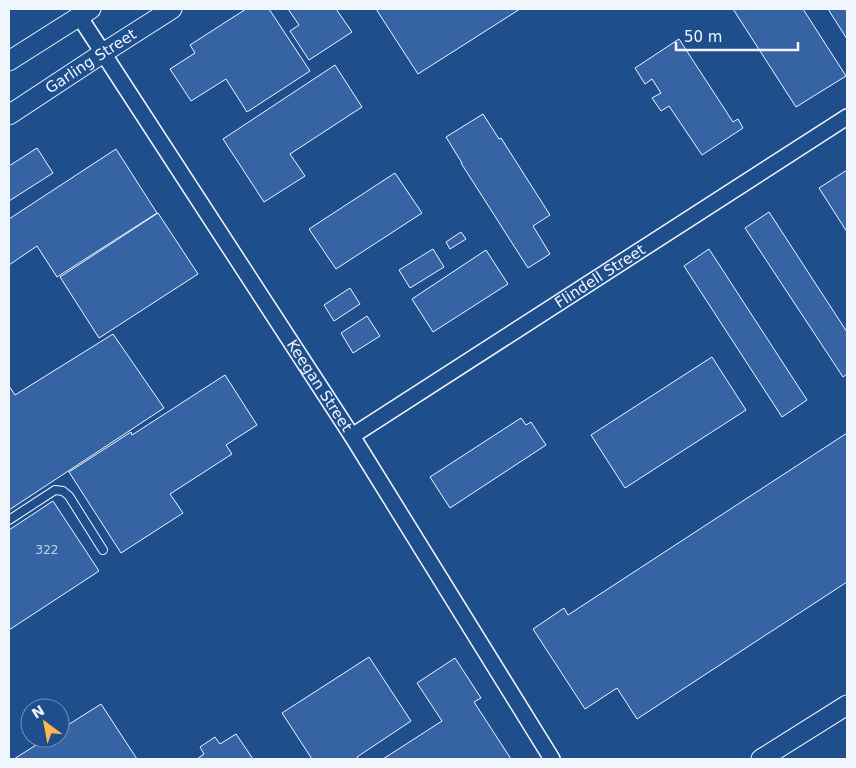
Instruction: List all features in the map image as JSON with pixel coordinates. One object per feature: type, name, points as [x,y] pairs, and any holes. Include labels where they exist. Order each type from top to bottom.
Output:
[{"type":"street","name":"Garling Street","points":[[9,115],[103,52],[172,9]]},
{"type":"street","name":"Keegan Street","points":[[85,13],[103,52],[352,436],[552,759]]},
{"type":"street","points":[[9,61],[85,13]]},
{"type":"street","name":"Flindell Street","points":[[352,436],[847,117]]},
{"type":"street","points":[[761,759],[847,705]]},
{"type":"lane","points":[[9,520],[55,490],[63,491],[69,496],[103,550]]},
{"type":"building","points":[[246,9],[269,9],[310,71],[247,112],[226,79],[191,101],[170,69],[195,53],[190,45]]},
{"type":"building","points":[[288,9],[336,9],[352,32],[309,60],[290,31],[299,25]]},
{"type":"building","points":[[376,9],[520,9],[418,74]]},
{"type":"building","points":[[733,9],[803,9],[846,76],[796,107]]},
{"type":"building","points":[[828,9],[847,9],[847,39]]},
{"type":"building","points":[[679,39],[733,122],[738,119],[743,128],[702,155],[669,106],[661,111],[652,98],[661,93],[652,79],[645,84],[635,68]]},
{"type":"building","points":[[335,65],[362,107],[290,154],[305,176],[264,202],[223,139]]},
{"type":"building","points":[[483,114],[499,139],[501,138],[550,215],[533,226],[550,254],[528,268],[446,137]]},
{"type":"building","points":[[37,148],[53,173],[9,201],[9,166]]},
{"type":"building","points":[[116,149],[157,213],[57,277],[37,246],[9,265],[9,219]]},
{"type":"building","points":[[847,170],[847,232],[819,188]]},
{"type":"building","points":[[395,173],[422,213],[336,269],[309,229]]},
{"type":"building","points":[[769,212],[847,332],[847,374],[843,377],[745,228]]},
{"type":"building","points":[[158,213],[198,274],[99,338],[60,277]]},
{"type":"building","points":[[461,232],[466,239],[450,249],[446,242]]},
{"type":"building","points":[[433,249],[444,267],[410,288],[399,270]]},
{"type":"building","points":[[709,249],[807,400],[782,417],[684,266]]},
{"type":"building","points":[[486,250],[508,284],[433,332],[412,299]]},
{"type":"building","points":[[350,288],[360,304],[334,321],[324,305]]},
{"type":"building","points":[[367,316],[380,336],[353,353],[341,333]]},
{"type":"building","points":[[113,334],[164,408],[9,510],[9,386],[15,395]]},
{"type":"building","points":[[712,357],[746,410],[625,488],[591,435]]},
{"type":"building","points":[[225,375],[257,425],[226,445],[232,454],[170,494],[183,513],[121,553],[69,472],[131,432],[132,435]]},
{"type":"building","points":[[521,418],[526,425],[531,422],[546,445],[450,508],[430,477]]},
{"type":"building","points":[[847,433],[847,582],[637,719],[617,688],[585,709],[533,629],[564,608],[568,615]]},
{"type":"building","points":[[53,501],[99,571],[9,630],[9,530]]},
{"type":"building","points":[[369,657],[411,721],[357,757],[358,759],[312,759],[282,713]]},
{"type":"building","points":[[455,658],[481,698],[474,702],[511,759],[383,759],[442,721],[417,683]]},
{"type":"building","points":[[101,704],[137,759],[14,759],[31,748],[70,748],[70,724]]},
{"type":"building","points":[[236,734],[253,759],[197,759],[204,754],[200,747],[215,737],[220,744]]}]
